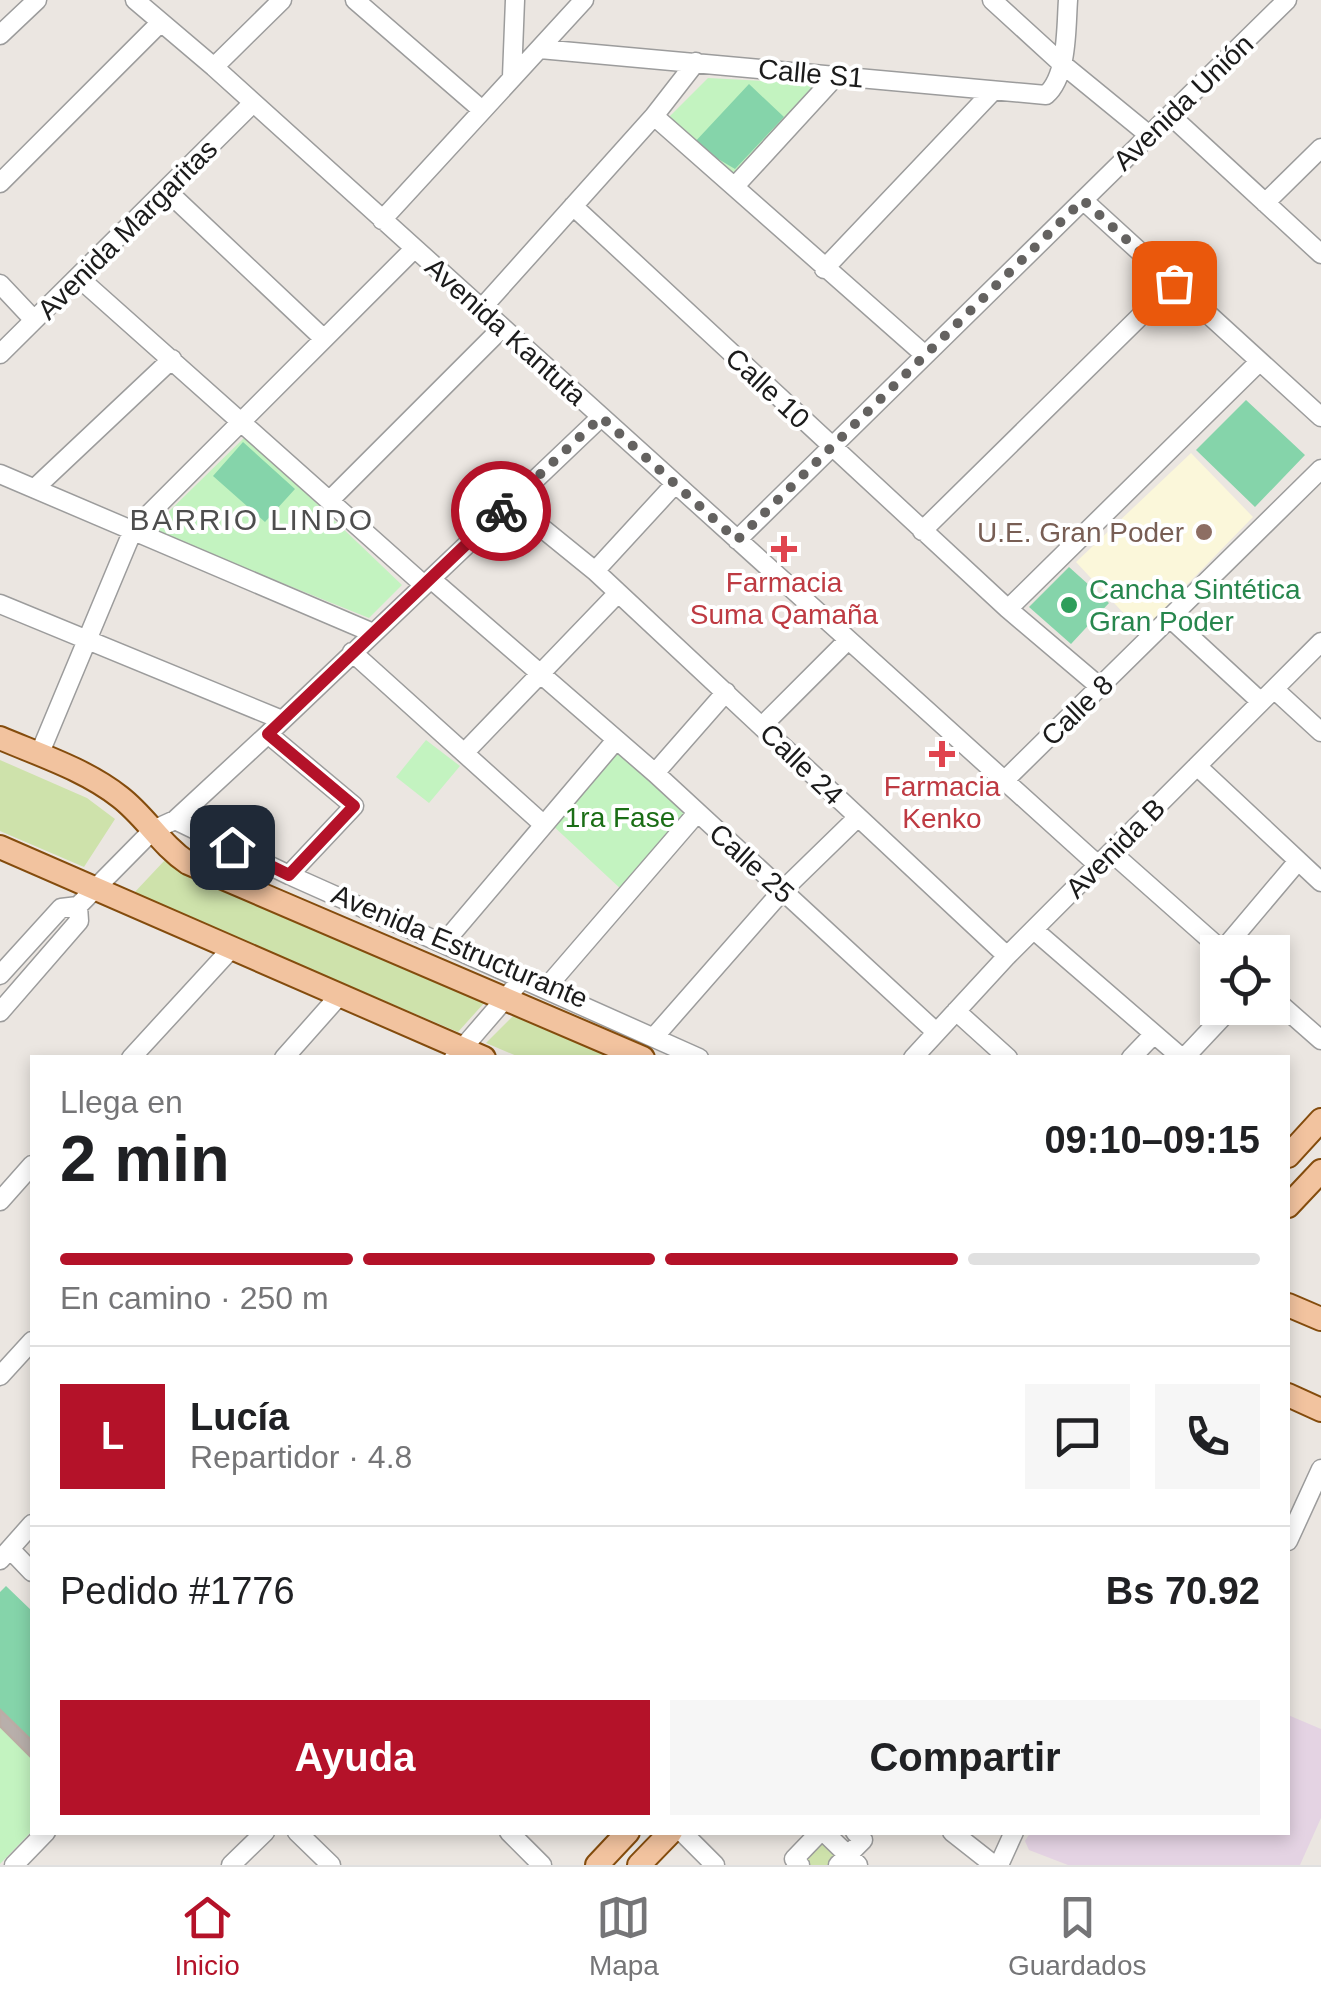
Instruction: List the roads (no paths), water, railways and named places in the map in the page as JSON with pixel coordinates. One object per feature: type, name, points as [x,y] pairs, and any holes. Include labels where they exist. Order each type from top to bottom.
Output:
[{"type":"main road","name":"Avenida Estructurante","points":[[0,738],[80,772],[121,797],[188,863],[506,998],[648,1047]]},
{"type":"main road","points":[[0,847],[339,996],[458,1053]]},
{"type":"main road","points":[[1290,1152],[1321,1120]]},
{"type":"main road","points":[[1290,1204],[1320,1174]]},
{"type":"main road","points":[[1290,1306],[1321,1319]]},
{"type":"main road","points":[[1290,1397],[1321,1410]]},
{"type":"main road","points":[[597,1865],[625,1835]]},
{"type":"main road","points":[[639,1865],[667,1835]]},
{"type":"street","points":[[0,35],[37,0]]},
{"type":"street","name":"Avenida Kantuta","points":[[135,0],[1004,780],[1201,935]]},
{"type":"street","points":[[214,67],[282,0]]},
{"type":"street","points":[[355,0],[482,110]]},
{"type":"street","points":[[512,77],[515,0]]},
{"type":"street","points":[[382,220],[584,0]]},
{"type":"street","points":[[992,0],[1149,135]]},
{"type":"street","name":"Avenida Unión","points":[[737,540],[1287,0]]},
{"type":"street","points":[[1061,63],[1071,3]]},
{"type":"street","points":[[0,184],[161,22]]},
{"type":"street","name":"Calle S1","points":[[540,49],[1046,95],[1054,88],[1061,63]]},
{"type":"street","points":[[481,309],[654,116],[696,62]]},
{"type":"street","points":[[735,186],[838,75]]},
{"type":"street","points":[[824,269],[993,92]]},
{"type":"street","name":"Avenida Margaritas","points":[[0,354],[253,103]]},
{"type":"street","points":[[1170,115],[1321,254]]},
{"type":"street","points":[[654,116],[924,355]]},
{"type":"street","points":[[1265,202],[1321,148]]},
{"type":"street","points":[[166,190],[322,338]]},
{"type":"street","points":[[1083,200],[1321,417]]},
{"type":"street","name":"Calle 10","points":[[573,206],[922,531],[1100,688]]},
{"type":"street","points":[[39,755],[133,530],[414,248]]},
{"type":"street","name":"Calle 25","points":[[78,276],[330,500],[655,772],[936,1032]]},
{"type":"street","points":[[922,531],[1174,283]]},
{"type":"street","points":[[0,284],[34,320]]},
{"type":"street","points":[[330,500],[502,328]]},
{"type":"street","points":[[34,488],[172,359]]},
{"type":"street","points":[[1008,609],[1259,362]]},
{"type":"street","points":[[0,975],[61,908],[78,906],[153,830],[175,820],[601,417]]},
{"type":"street","name":"Calle 8","points":[[1004,780],[1321,469]]},
{"type":"street","points":[[0,474],[373,633]]},
{"type":"street","points":[[595,572],[675,484]]},
{"type":"street","name":"Calle 24","points":[[510,502],[595,572],[1008,956]]},
{"type":"street","points":[[465,752],[617,594]]},
{"type":"street","points":[[0,604],[275,727],[354,806],[289,875]]},
{"type":"street","points":[[1172,619],[1321,732]]},
{"type":"street","points":[[763,726],[848,640]]},
{"type":"street","name":"Avenida B","points":[[916,1055],[1008,956],[1321,642]]},
{"type":"street","points":[[352,652],[544,825]]},
{"type":"street","points":[[655,772],[726,692]]},
{"type":"street","points":[[443,944],[616,740]]},
{"type":"street","points":[[1197,766],[1321,882]]},
{"type":"street","points":[[546,988],[697,814]]},
{"type":"street","points":[[648,1047],[782,890],[857,818]]},
{"type":"street","name":"Avenida Estructurante","points":[[175,820],[289,875],[546,988],[648,1047],[685,1055]]},
{"type":"street","points":[[1237,935],[1298,860]]},
{"type":"street","points":[[0,1012],[79,922],[78,906]]},
{"type":"street","points":[[1034,930],[1179,1055]]},
{"type":"street","points":[[134,1055],[232,948]]},
{"type":"street","points":[[458,1053],[524,978]]},
{"type":"street","points":[[287,1055],[339,996]]},
{"type":"street","points":[[956,1010],[1005,1055]]},
{"type":"street","points":[[1290,1012],[1321,1040]]},
{"type":"street","points":[[1186,1055],[1215,1025]]},
{"type":"street","points":[[1134,1055],[1154,1034]]},
{"type":"street","points":[[1290,1154],[1320,1174]]},
{"type":"street","points":[[0,1201],[30,1167]]},
{"type":"street","points":[[0,1376],[30,1343]]},
{"type":"street","points":[[1290,1537],[1321,1469]]},
{"type":"street","points":[[30,1526],[5,1555],[30,1571]]},
{"type":"street","points":[[14,1865],[43,1835]]},
{"type":"street","points":[[231,1865],[262,1835]]},
{"type":"street","points":[[300,1835],[332,1865]]},
{"type":"street","points":[[512,1835],[542,1865]]},
{"type":"street","points":[[685,1835],[715,1865]]},
{"type":"street","points":[[800,1865],[794,1859],[819,1835]]},
{"type":"street","points":[[825,1835],[848,1862],[863,1840],[858,1835]]},
{"type":"street","points":[[956,1835],[997,1865],[1012,1835]]},
{"type":"place","name":"U.E. Gran Poder","points":[[1204,532]]},
{"type":"place","name":"Farmacia Suma Qamaña","points":[[784,549]]},
{"type":"place","name":"Cancha Sintética Gran Poder","points":[[1069,605]]},
{"type":"place","name":"Farmacia Kenko","points":[[942,754]]},
{"type":"district","name":"BARRIO LINDO","points":[[252,520]]},
{"type":"park label","name":"1ra Fase","points":[[620,817]]}]
